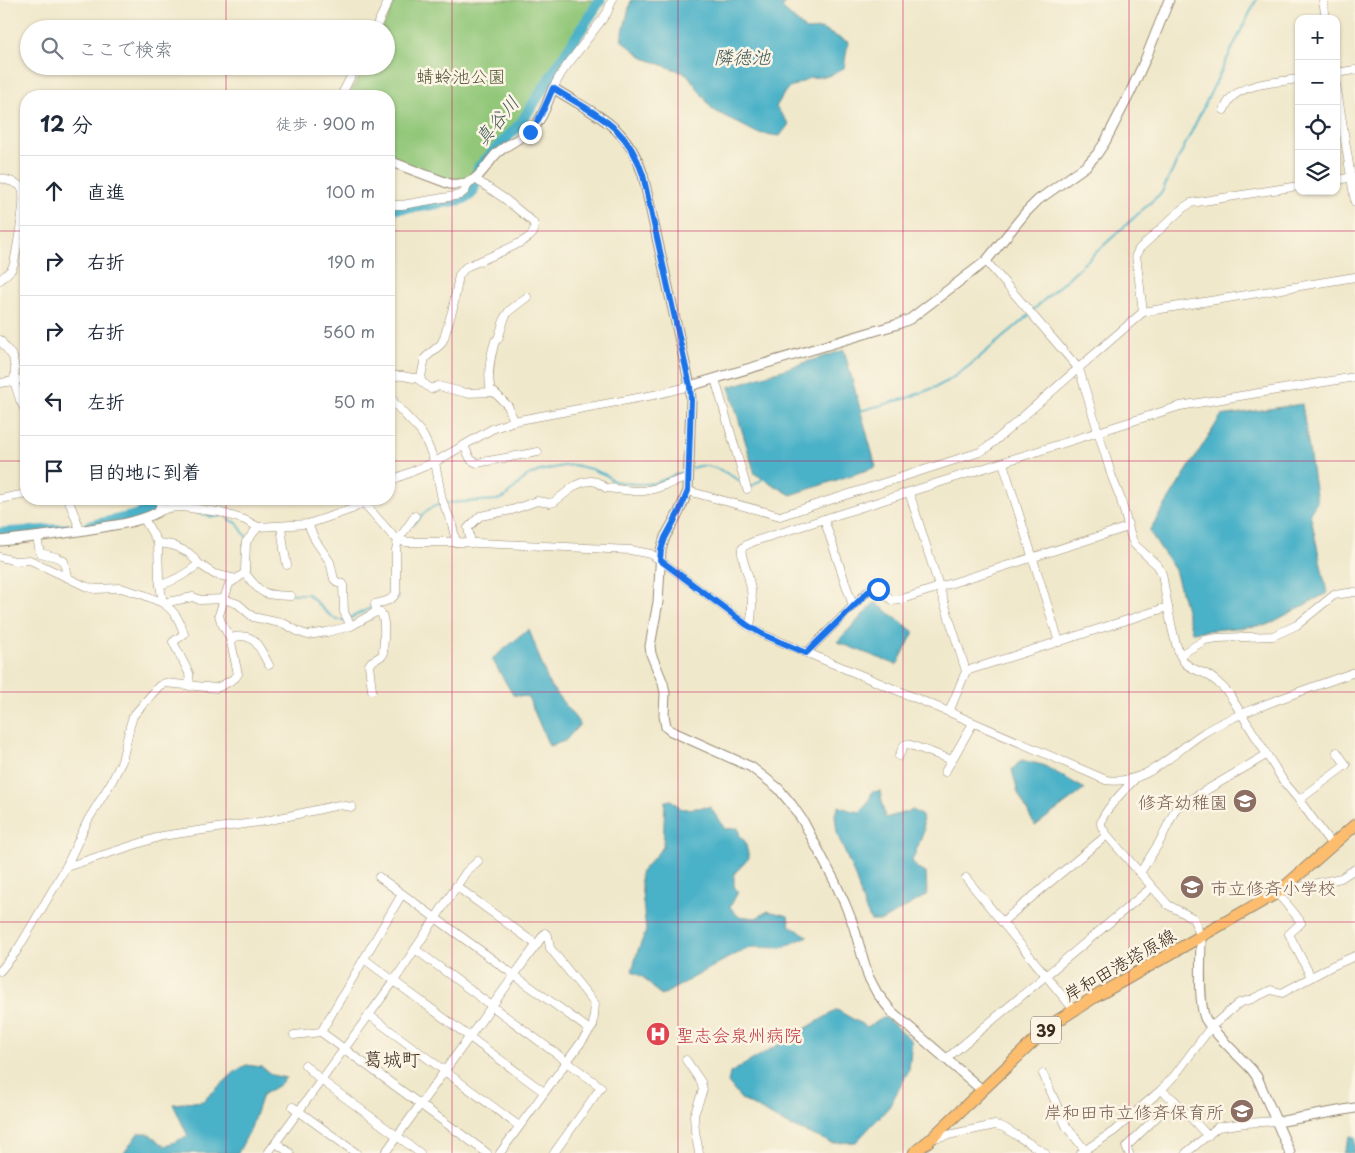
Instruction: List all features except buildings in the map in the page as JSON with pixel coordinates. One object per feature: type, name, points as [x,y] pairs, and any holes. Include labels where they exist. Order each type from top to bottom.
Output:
[{"type":"main road","name":"岸和田港塔原線","points":[[914,1153],[1045,1031],[1093,998],[1279,892],[1355,825]]},
{"type":"street","points":[[379,20],[389,0]]},
{"type":"street","points":[[395,163],[450,184],[458,185],[472,180],[482,173],[497,153],[530,132],[538,122],[553,88],[567,65],[606,12],[612,0]]},
{"type":"street","points":[[395,479],[435,462],[492,429],[514,422],[659,394],[690,386],[910,319],[986,261],[1038,200],[1086,166],[1097,154],[1130,93],[1169,0]]},
{"type":"street","points":[[1323,0],[1325,15]]},
{"type":"street","points":[[1340,72],[1355,70]]},
{"type":"street","points":[[344,90],[352,75]]},
{"type":"street","points":[[1224,110],[1231,99],[1249,87],[1295,80]]},
{"type":"street","points":[[553,88],[609,122],[620,132],[633,149],[640,163],[690,386],[688,491],[661,550],[658,602],[650,646],[665,693],[664,715],[666,727],[751,767],[778,788],[792,804],[846,904],[868,976],[877,993],[892,1012],[982,1090]]},
{"type":"street","points":[[1340,105],[1353,177],[1355,202]]},
{"type":"street","points":[[1340,179],[1353,177]]},
{"type":"street","points":[[0,178],[20,186]]},
{"type":"street","points":[[395,205],[460,195],[472,180]]},
{"type":"street","points":[[418,379],[421,377],[425,358],[441,344],[444,338],[453,308],[458,276],[466,267],[520,243],[534,232],[533,222],[504,199],[472,180]]},
{"type":"street","points":[[1143,312],[1136,255],[1139,249],[1183,208],[1191,203],[1295,187]]},
{"type":"street","points":[[0,280],[11,270],[14,264],[20,239]]},
{"type":"street","points":[[986,261],[1078,369],[1134,544],[1158,566],[1162,574],[1177,650],[1185,663],[1191,668],[1207,675],[1230,694],[1284,782],[1332,845]]},
{"type":"street","points":[[688,491],[780,516],[960,459],[988,447],[1143,312],[1355,277]]},
{"type":"street","points":[[491,392],[489,372],[495,341],[498,339],[505,317],[509,311],[528,297]]},
{"type":"street","points":[[0,340],[13,358],[15,369],[14,381],[20,400]]},
{"type":"street","points":[[395,377],[418,379],[431,389],[438,386],[466,393],[494,392],[508,406],[514,422]]},
{"type":"street","points":[[750,627],[752,597],[742,550],[755,541],[1180,406],[1355,377]]},
{"type":"street","points":[[715,379],[747,489]]},
{"type":"street","points":[[0,383],[20,380]]},
{"type":"street","points":[[395,402],[426,439],[435,462],[442,500],[452,524],[456,542]]},
{"type":"street","points":[[464,446],[471,460],[478,463],[538,452]]},
{"type":"street","points":[[1003,463],[1059,642]]},
{"type":"street","points":[[470,543],[468,528],[480,516],[512,510],[537,501],[554,502],[576,485],[584,482],[597,482],[606,488],[644,491],[689,477]]},
{"type":"street","points":[[909,492],[966,672],[949,712]]},
{"type":"street","points":[[0,499],[20,495]]},
{"type":"street","points":[[70,505],[80,531]]},
{"type":"street","points":[[0,541],[80,531],[144,519],[160,505],[168,508],[182,507],[219,512],[245,520],[258,527],[308,524],[359,505]]},
{"type":"street","points":[[369,505],[386,530],[398,540],[406,542],[456,542],[630,550],[651,554],[762,634],[1106,780],[1118,782],[1136,778],[1156,768],[1204,733],[1242,714],[1355,672]]},
{"type":"street","points":[[376,612],[375,604],[390,600],[395,596],[398,540],[415,516]]},
{"type":"street","points":[[144,519],[158,543],[163,603]]},
{"type":"street","points":[[824,519],[853,606]]},
{"type":"street","points":[[308,524],[315,540],[330,562],[334,579],[338,583],[343,584],[344,612],[351,626]]},
{"type":"street","points":[[282,526],[287,565]]},
{"type":"street","points":[[258,527],[246,542],[245,572],[256,588],[263,593],[270,596],[291,596]]},
{"type":"street","points":[[806,653],[870,590],[878,589],[896,601],[1128,527]]},
{"type":"street","points":[[37,537],[40,553],[56,557],[64,562],[67,577]]},
{"type":"street","points":[[158,543],[172,545],[189,553],[199,564],[214,574],[236,579]]},
{"type":"street","points":[[0,557],[15,561],[30,560],[87,587],[96,589],[122,588],[163,603],[173,611],[179,620],[184,634],[173,642],[189,673],[190,686]]},
{"type":"street","points":[[160,585],[172,582],[199,564]]},
{"type":"street","points":[[0,971],[16,952],[66,867],[88,820],[112,781],[122,761],[134,716],[160,686],[165,683],[216,688],[236,678],[238,674],[230,638],[226,628],[220,622],[219,616],[229,584],[245,572]]},
{"type":"street","points":[[1180,655],[1205,640],[1279,634],[1297,625],[1334,595],[1355,592]]},
{"type":"street","points":[[163,603],[193,597],[200,600],[224,599],[238,604],[253,617],[285,624],[298,632],[308,635],[351,626],[376,612],[381,613],[384,616],[383,655],[369,665],[372,690]]},
{"type":"street","points":[[966,672],[1168,607]]},
{"type":"street","points":[[230,638],[245,636],[255,640],[262,649],[269,664]]},
{"type":"street","points":[[945,772],[973,723]]},
{"type":"street","points":[[899,756],[904,745],[908,744],[952,760]]},
{"type":"street","points":[[1299,800],[1346,765],[1338,752]]},
{"type":"street","points":[[1140,873],[1159,843],[1176,808],[1266,755]]},
{"type":"street","points":[[1136,778],[1114,800],[1101,821],[1101,826],[1168,906],[1193,918],[1201,937],[1202,1004],[1205,1018],[1257,1077],[1290,1153]]},
{"type":"street","points":[[66,867],[162,836],[266,821],[339,805],[352,807]]},
{"type":"street","points":[[1002,922],[1107,835]]},
{"type":"street","points":[[268,1153],[296,1109],[321,1080],[394,981],[466,872],[478,862]]},
{"type":"street","points":[[1311,977],[1290,934],[1301,923],[1296,914],[1286,905],[1279,892],[1341,878],[1355,869]]},
{"type":"street","points":[[379,877],[590,1030]]},
{"type":"street","points":[[966,878],[1074,1010]]},
{"type":"street","points":[[456,886],[537,945]]},
{"type":"street","points":[[946,1059],[1045,974],[1152,887]]},
{"type":"street","points":[[321,1032],[402,894]]},
{"type":"street","points":[[385,1153],[545,933],[548,936],[550,948],[595,1004],[593,1026],[500,1153]]},
{"type":"street","points":[[415,949],[601,1087],[554,1153]]},
{"type":"street","points":[[1043,1074],[1066,1126],[1087,1150],[1114,1131],[1176,1076],[1211,1027],[1238,1003],[1271,990],[1282,993],[1355,956]]},
{"type":"street","points":[[364,959],[544,1092]]},
{"type":"street","points":[[369,1015],[519,1126]]},
{"type":"street","points":[[294,1035],[321,1032],[487,1153]]},
{"type":"street","points":[[686,1060],[701,1082],[702,1090],[694,1115],[699,1153]]},
{"type":"street","points":[[305,1065],[321,1080],[420,1153]]},
{"type":"street","points":[[1161,1090],[1174,1100],[1208,1136]]},
{"type":"street","points":[[1129,1153],[1126,1147],[1174,1100]]},
{"type":"street","points":[[1186,1153],[1218,1127],[1246,1122],[1302,1119],[1355,1108]]},
{"type":"street","points":[[296,1109],[356,1153]]},
{"type":"street","points":[[932,1138],[995,1124],[1045,1153]]},
{"type":"street","points":[[276,1143],[290,1153]]},
{"type":"green space","name":"蜻蛉池公園","points":[[396,0],[597,0],[519,122],[481,160],[473,175],[457,181],[451,181],[395,161],[395,90],[352,90],[360,75],[395,75],[395,20],[386,20]]},
{"type":"water","name":"隣徳池","points":[[631,0],[787,0],[782,8],[806,30],[821,29],[848,42],[844,68],[828,76],[809,78],[786,90],[776,107],[789,124],[780,136],[757,133],[713,110],[687,74],[644,58],[621,40]]},
{"type":"water","points":[[844,350],[876,467],[791,495],[755,474],[729,387]]},
{"type":"water","points":[[1302,404],[1317,502],[1310,513],[1327,593],[1267,625],[1192,632],[1175,570],[1149,531],[1221,416]]},
{"type":"water","points":[[875,602],[914,632],[897,665],[837,642]]},
{"type":"water","points":[[529,629],[549,684],[580,724],[565,741],[549,746],[528,697],[513,695],[492,659]]},
{"type":"water","points":[[1021,760],[1043,765],[1085,789],[1035,826],[1018,793],[1012,770]]},
{"type":"water","points":[[880,791],[885,818],[913,810],[922,816],[924,831],[912,861],[918,869],[926,873],[927,895],[882,921],[871,921],[837,834],[835,814],[839,806],[860,812],[868,803],[872,792]]},
{"type":"water","points":[[671,800],[682,809],[710,807],[725,829],[738,828],[740,837],[745,841],[749,858],[734,874],[734,886],[738,892],[730,907],[738,916],[756,918],[768,911],[788,916],[790,926],[808,936],[782,948],[752,947],[728,958],[661,996],[644,978],[632,971],[646,931],[640,873],[663,847],[665,801]]},
{"type":"water","points":[[837,1010],[867,1027],[885,1017],[912,1041],[909,1070],[889,1107],[856,1142],[832,1143],[786,1124],[741,1099],[728,1083],[730,1073]]},
{"type":"water","points":[[246,1065],[262,1067],[272,1075],[286,1078],[279,1085],[262,1095],[251,1128],[238,1153],[124,1153],[138,1133],[148,1133],[165,1146],[188,1136],[173,1104],[203,1101],[236,1071]]},
{"type":"water","points":[[1350,1136],[1355,1137],[1355,1153],[1343,1153]]},
{"type":"waterway","name":"真谷川","points":[[397,208],[417,207],[458,200],[470,195],[474,188],[479,167],[521,123],[600,0]]},
{"type":"waterway","points":[[1032,311],[1162,192],[1256,0]]},
{"type":"waterway","points":[[860,411],[907,398],[948,381],[969,366],[1029,315]]},
{"type":"waterway","points":[[447,503],[497,500],[505,497],[527,476],[563,466],[574,465],[591,469],[606,475],[613,481],[633,484],[656,483],[685,471]]},
{"type":"waterway","points":[[692,468],[699,466],[712,467],[742,482]]},
{"type":"waterway","points":[[749,485],[751,487],[764,478]]},
{"type":"waterway","points":[[413,525],[429,509],[442,504]]},
{"type":"waterway","points":[[89,526],[141,514],[159,505]]},
{"type":"waterway","points":[[195,512],[213,517],[222,516]]},
{"type":"waterway","points":[[228,519],[237,523],[247,538]]},
{"type":"waterway","points":[[0,533],[68,529]]},
{"type":"waterway","points":[[249,555],[249,572],[254,579]]},
{"type":"waterway","points":[[293,594],[308,594],[327,613],[337,620],[345,620]]},
{"type":"waterway","points":[[389,603],[393,602],[398,596]]},
{"type":"waterway","points":[[350,618],[373,607]]},
{"type":"place","name":"修斉幼稚園","points":[[1245,801]]},
{"type":"place","name":"市立修斉小学校","points":[[1192,887]]},
{"type":"place","name":"聖志会泉州病院","points":[[658,1034]]},
{"type":"place","name":"岸和田市立修斉保育所","points":[[1242,1111]]},
{"type":"district","name":"葛城町","points":[[392,1058]]},
{"type":"route","points":[[530,132],[543,113],[553,88],[609,122],[620,132],[633,149],[640,163],[690,386],[691,400],[688,491],[665,538],[660,560],[747,625],[762,634],[806,653],[870,590],[878,589]]}]
